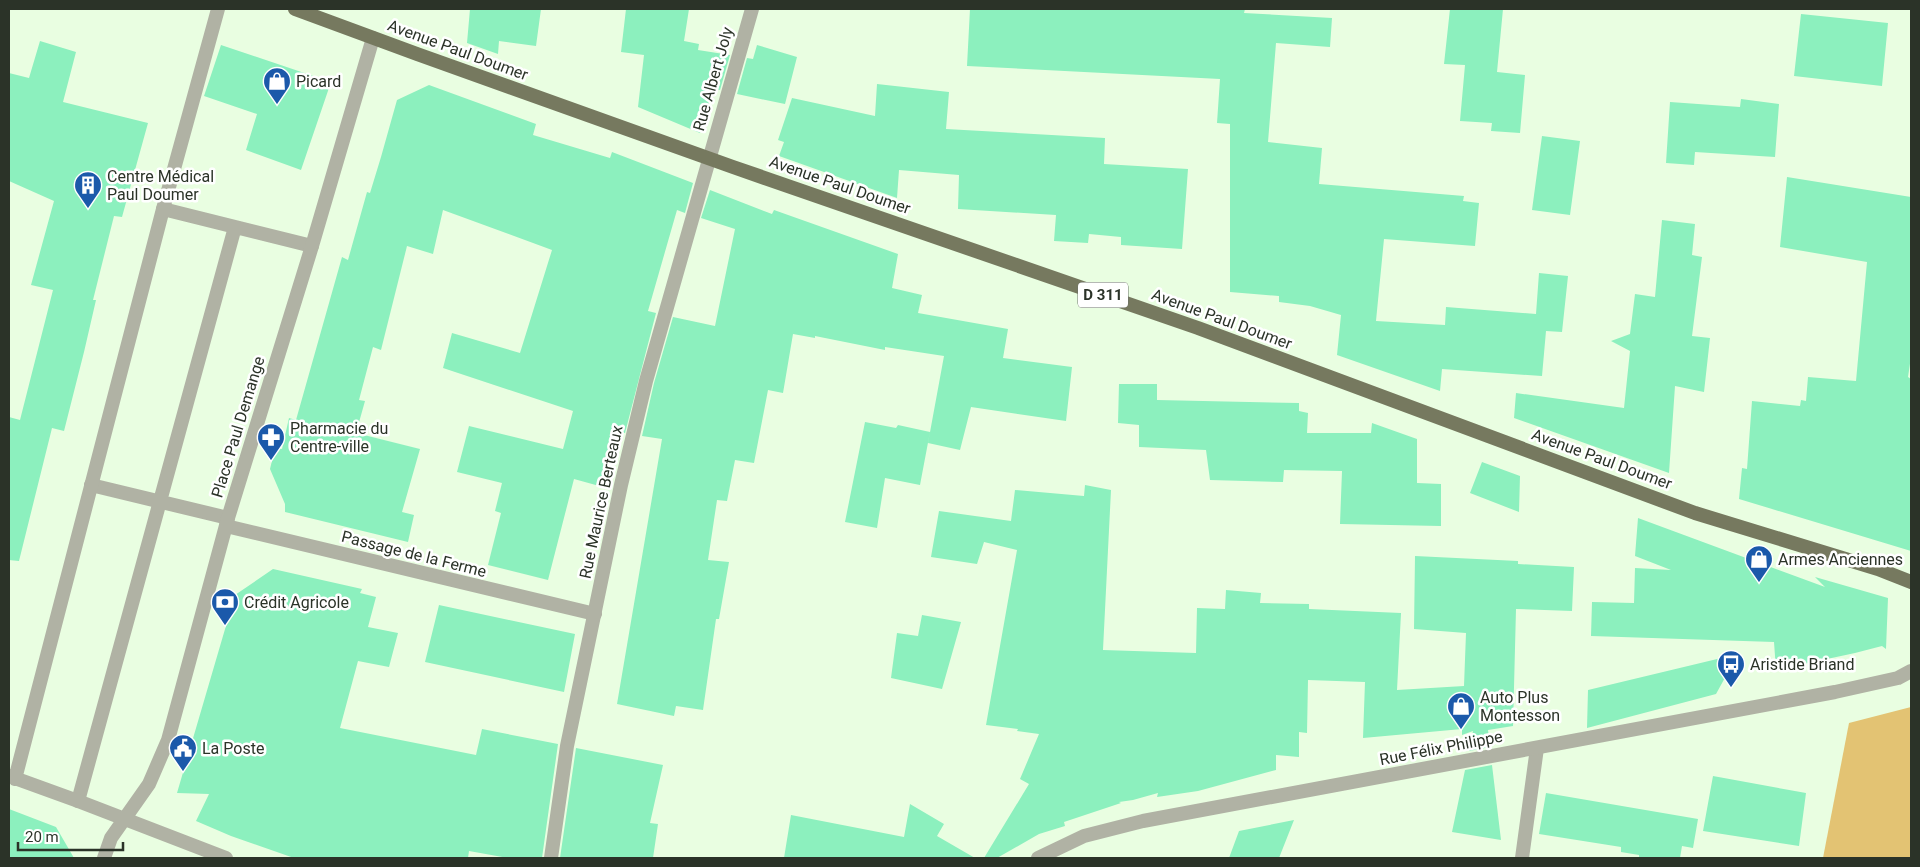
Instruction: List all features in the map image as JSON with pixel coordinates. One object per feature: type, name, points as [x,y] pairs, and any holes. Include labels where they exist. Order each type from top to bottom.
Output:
[{"type":"main road","name":"Avenue Paul Doumer","points":[[295,9],[708,158],[1198,328],[1695,513],[1878,569],[1911,582]]},
{"type":"street","points":[[218,9],[12,778],[78,801],[226,858]]},
{"type":"street","name":"Rue Albert Joly","points":[[708,158],[752,9]]},
{"type":"street","name":"Place Paul Demange","points":[[104,858],[111,838],[149,784],[168,740],[227,522],[312,246],[372,38]]},
{"type":"street","name":"Rue Maurice Berteaux","points":[[550,858],[567,746],[621,485],[646,381],[708,158]]},
{"type":"street","points":[[163,209],[312,246]]},
{"type":"street","points":[[78,801],[235,227]]},
{"type":"street","name":"Passage de la Ferme","points":[[91,485],[159,501],[227,522],[594,614]]},
{"type":"street","name":"Rue Félix Philippe","points":[[1038,858],[1084,836],[1143,821],[1835,692],[1898,678],[1911,671]]},
{"type":"street","points":[[1522,858],[1537,748]]},
{"type":"shaded area","points":[[1911,707],[1911,858],[1823,858],[1849,723]]},
{"type":"building","points":[[470,9],[541,9],[536,46],[499,41],[498,54],[467,43]]},
{"type":"building","points":[[626,9],[689,9],[684,41],[699,44],[698,50],[730,55],[720,90],[713,89],[700,133],[638,107],[644,55],[621,52]]},
{"type":"building","points":[[970,9],[1245,9],[1244,13],[1332,18],[1330,47],[1276,43],[1268,142],[1322,148],[1319,184],[1464,196],[1463,201],[1479,203],[1475,246],[1384,239],[1376,321],[1445,325],[1446,307],[1536,314],[1539,273],[1568,276],[1562,332],[1546,331],[1542,376],[1442,369],[1440,391],[1337,355],[1341,315],[1310,306],[1279,302],[1279,296],[1230,292],[1230,124],[1217,123],[1220,79],[967,66]]},
{"type":"building","points":[[1450,9],[1503,9],[1497,72],[1525,75],[1520,133],[1491,131],[1492,123],[1460,121],[1465,65],[1444,64]]},
{"type":"building","points":[[1801,14],[1888,23],[1882,86],[1794,76]]},
{"type":"building","points":[[40,41],[76,52],[63,102],[148,123],[122,217],[114,216],[93,300],[96,300],[84,352],[64,431],[52,428],[19,561],[9,560],[9,417],[20,420],[53,290],[31,285],[54,201],[9,181],[9,73],[29,78]]},
{"type":"building","name":"Picard","points":[[221,45],[331,82],[301,170],[246,150],[257,114],[204,96]]},
{"type":"building","points":[[757,45],[797,57],[785,104],[737,94],[747,58],[753,59]]},
{"type":"building","points":[[877,84],[949,92],[946,129],[1105,138],[1104,164],[1188,169],[1182,249],[1121,245],[1121,237],[1089,234],[1088,243],[1054,241],[1056,215],[958,209],[959,175],[899,170],[897,198],[779,156],[784,142],[778,140],[792,98],[875,116]]},
{"type":"building","points":[[429,85],[536,124],[533,135],[610,158],[612,152],[693,183],[685,213],[677,210],[648,311],[656,313],[625,433],[614,431],[603,487],[574,479],[548,580],[488,565],[501,513],[495,511],[502,483],[457,472],[469,426],[563,449],[573,411],[443,368],[452,333],[520,353],[552,250],[443,210],[433,254],[407,246],[381,350],[373,347],[359,400],[365,401],[356,433],[420,449],[402,512],[414,515],[408,542],[285,512],[285,504],[270,469],[275,448],[282,449],[289,418],[296,420],[342,257],[348,260],[367,192],[370,193],[397,100]]},
{"type":"building","points":[[1741,99],[1779,104],[1775,157],[1695,152],[1694,165],[1666,163],[1670,102],[1740,107]]},
{"type":"building","points":[[1542,136],[1580,141],[1570,215],[1532,210]]},
{"type":"building","points":[[1787,177],[1911,197],[1911,357],[1908,377],[1911,379],[1911,551],[1739,499],[1742,468],[1747,469],[1752,401],[1800,406],[1801,400],[1806,401],[1808,377],[1856,381],[1867,262],[1780,247]]},
{"type":"building","points":[[710,190],[772,214],[774,210],[898,254],[892,288],[922,295],[918,313],[1008,329],[1003,358],[1072,367],[1066,421],[971,407],[960,450],[928,443],[944,356],[885,347],[885,350],[815,336],[815,338],[793,334],[783,393],[768,390],[754,463],[735,460],[727,501],[717,500],[708,560],[729,562],[719,619],[716,619],[703,710],[676,706],[674,716],[617,704],[662,439],[642,436],[654,383],[673,317],[715,326],[735,229],[701,218]]},
{"type":"building","points":[[1662,220],[1695,224],[1692,255],[1702,257],[1692,336],[1710,338],[1704,392],[1675,386],[1669,473],[1514,418],[1516,393],[1624,408],[1630,351],[1611,341],[1630,334],[1635,294],[1655,297]]},
{"type":"building","points":[[1119,384],[1157,384],[1157,400],[1299,403],[1299,411],[1308,413],[1307,433],[1371,433],[1372,423],[1417,439],[1417,483],[1441,484],[1441,526],[1340,524],[1342,471],[1284,470],[1283,482],[1210,480],[1206,450],[1139,447],[1139,425],[1118,423]]},
{"type":"building","points":[[865,422],[896,428],[898,425],[930,432],[920,485],[885,478],[877,528],[845,522]]},
{"type":"building","points":[[1482,462],[1520,476],[1519,512],[1470,493]]},
{"type":"building","points":[[1085,485],[1111,490],[1103,650],[1196,653],[1197,608],[1225,609],[1226,590],[1261,593],[1260,603],[1309,604],[1309,609],[1401,613],[1397,690],[1464,686],[1466,633],[1414,629],[1415,556],[1518,561],[1518,564],[1574,567],[1572,611],[1516,609],[1513,726],[1488,730],[1490,747],[1469,751],[1473,731],[1462,735],[1462,729],[1363,738],[1365,682],[1308,680],[1307,733],[1299,732],[1299,757],[1276,755],[1276,770],[1198,791],[1157,797],[1158,793],[1119,802],[1121,803],[1064,822],[1065,826],[1039,834],[997,858],[984,858],[1029,784],[1020,779],[1039,734],[986,725],[1017,550],[984,542],[977,564],[931,557],[939,511],[1011,521],[1015,490],[1084,496]]},
{"type":"building","points":[[1638,518],[1825,587],[1815,577],[1888,598],[1886,649],[1882,646],[1776,670],[1774,642],[1591,636],[1592,602],[1634,603],[1635,568],[1671,570],[1635,556]]},
{"type":"building","points":[[273,569],[362,589],[360,593],[376,597],[368,627],[398,633],[389,667],[358,661],[340,728],[476,755],[482,729],[558,744],[542,858],[508,858],[469,851],[468,858],[294,858],[231,836],[196,821],[209,794],[177,793],[235,595]]},
{"type":"building","points":[[439,605],[575,634],[564,692],[425,662]]},
{"type":"building","points":[[922,615],[961,622],[942,689],[891,678],[897,633],[918,636]]},
{"type":"building","points":[[1738,654],[1716,694],[1587,728],[1588,690]]},
{"type":"building","points":[[576,748],[663,765],[650,823],[658,824],[653,858],[560,858]]},
{"type":"building","points":[[1492,765],[1501,840],[1452,832],[1465,770]]},
{"type":"building","points":[[1713,776],[1806,793],[1799,846],[1703,831]]},
{"type":"building","points":[[1546,793],[1698,819],[1693,848],[1682,846],[1680,858],[1639,858],[1639,855],[1621,852],[1621,847],[1539,834]]},
{"type":"building","points":[[910,804],[944,824],[937,836],[975,858],[784,858],[791,815],[904,837]]},
{"type":"building","points":[[9,809],[56,827],[74,858],[9,858]]},
{"type":"building","points":[[1294,820],[1279,858],[1229,858],[1239,831]]},
{"type":"place","name":"Picard","points":[[277,105]]},
{"type":"place","name":"Centre Médical Paul Doumer","points":[[88,209]]},
{"type":"place","name":"Pharmacie du Centre-ville","points":[[271,461]]},
{"type":"place","name":"Armes Anciennes","points":[[1759,583]]},
{"type":"place","name":"Crédit Agricole","points":[[225,626]]},
{"type":"place","name":"Aristide Briand","points":[[1731,688]]},
{"type":"place","name":"Auto Plus Montesson","points":[[1461,730]]},
{"type":"place","name":"La Poste","points":[[183,772]]}]
